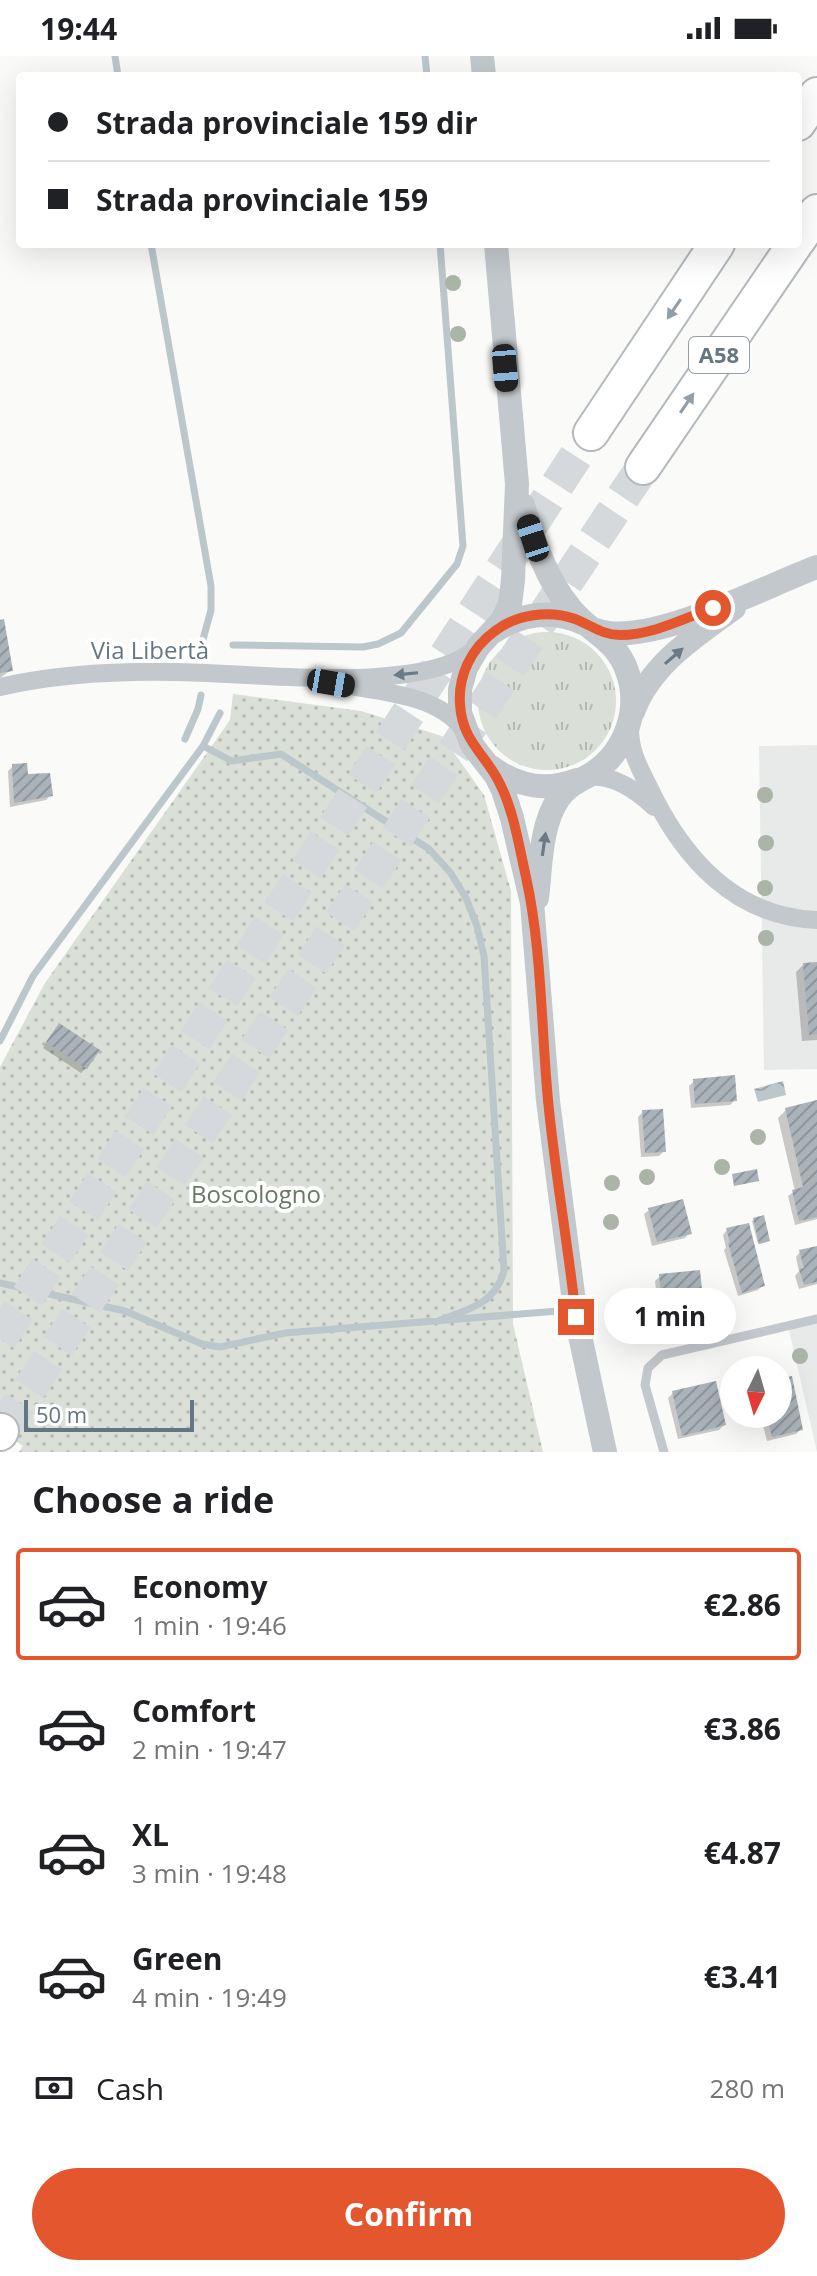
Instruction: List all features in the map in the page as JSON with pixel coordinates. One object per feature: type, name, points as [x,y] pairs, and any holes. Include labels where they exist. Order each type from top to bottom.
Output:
[{"type":"highway","points":[[802,117],[817,95]]},
{"type":"highway","name":"A58","points":[[802,234],[817,212]]},
{"type":"highway","name":"A58","points":[[591,433],[714,248]]},
{"type":"highway","name":"A58","points":[[643,467],[793,248]]},
{"type":"street","points":[[496,248],[517,484],[512,593],[506,613],[466,668],[460,692],[460,713],[467,734],[500,783],[509,807],[535,920],[548,1101],[576,1317],[605,1452]]},
{"type":"street","points":[[517,484],[544,568],[566,604],[614,647],[627,671],[632,695],[632,751],[662,815]]},
{"type":"street","points":[[302,677],[365,677],[431,671],[465,658],[484,640],[515,620],[536,615],[564,616],[613,635],[644,633],[817,567]]},
{"type":"street","points":[[535,920],[546,829],[561,795],[613,754],[626,734],[644,688],[658,669],[704,630],[759,591]]},
{"type":"street","name":"Via Libertà","points":[[0,687],[42,677],[144,671],[302,677]]},
{"type":"street","points":[[302,677],[420,701],[445,712],[467,734]]},
{"type":"street","points":[[483,760],[503,775],[529,785],[553,786],[599,777],[621,783],[646,799],[699,864],[742,900],[763,910],[817,920]]},
{"type":"lane","points":[[664,1452],[645,1385],[648,1368],[662,1355],[817,1319]]},
{"type":"shaded area","points":[[817,745],[817,1069],[764,1070],[759,746]]},
{"type":"shaded area","points":[[817,1319],[817,1452],[788,1326]]},
{"type":"green space","points":[[547,632],[573,637],[596,652],[611,675],[616,701],[611,727],[596,750],[573,765],[547,770],[521,765],[498,750],[483,727],[478,701],[483,675],[498,652],[521,637]]},
{"type":"green space","name":"Boscologno","points":[[233,694],[361,711],[442,736],[484,795],[511,891],[513,1324],[543,1452],[19,1452],[23,1446],[0,1430],[0,1067],[45,983],[230,720]]},
{"type":"water","points":[[783,1081],[786,1095],[758,1102],[754,1089]]},
{"type":"building","points":[[4,619],[13,671],[0,673],[0,620]]},
{"type":"building","points":[[27,763],[28,774],[50,773],[53,796],[14,803],[12,764]]},
{"type":"building","points":[[817,962],[817,1034],[809,1035],[803,963]]},
{"type":"building","points":[[59,1023],[100,1050],[87,1069],[46,1042]]},
{"type":"building","points":[[735,1075],[737,1101],[695,1104],[693,1079]]},
{"type":"building","points":[[817,1100],[817,1217],[799,1221],[792,1190],[803,1187],[785,1108]]},
{"type":"building","points":[[663,1109],[666,1152],[645,1153],[642,1110]]},
{"type":"building","points":[[757,1169],[759,1181],[734,1186],[732,1174]]},
{"type":"building","points":[[683,1199],[692,1234],[657,1242],[648,1208]]},
{"type":"building","points":[[764,1215],[770,1241],[759,1244],[753,1218]]},
{"type":"building","points":[[749,1223],[765,1286],[742,1293],[726,1228]]},
{"type":"building","points":[[817,1246],[817,1282],[804,1285],[799,1269],[804,1268],[799,1250]]},
{"type":"building","points":[[700,1270],[704,1309],[663,1313],[659,1274]]},
{"type":"building","points":[[792,1376],[803,1430],[772,1437],[770,1428],[792,1428]]},
{"type":"building","points":[[716,1381],[720,1399],[720,1426],[682,1436],[672,1391]]},
{"type":"waterway","points":[[115,56],[117,72]]},
{"type":"waterway","points":[[425,56],[427,72]]},
{"type":"waterway","points":[[152,248],[211,586],[211,610],[202,643]]},
{"type":"waterway","points":[[233,645],[363,647],[378,644],[401,633],[457,564],[463,546],[440,248]]},
{"type":"waterway","points":[[185,739],[201,695]]},
{"type":"waterway","points":[[0,1041],[33,976],[203,746],[220,713]]},
{"type":"waterway","points":[[203,746],[232,761],[281,754],[429,849],[450,872],[466,898],[484,956],[504,1271],[500,1282],[487,1298],[470,1309],[440,1320]]},
{"type":"waterway","points":[[0,1283],[125,1311],[202,1344],[220,1347],[285,1333],[558,1311]]},
{"type":"tunnel","points":[[0,1339],[591,433]]},
{"type":"tunnel","points":[[1,1431],[643,467]]},
{"type":"route","points":[[576,1317],[548,1101],[532,903],[503,790],[472,745],[462,722],[459,701],[461,683],[468,662],[484,640],[504,625],[524,617],[564,616],[607,634],[627,635],[653,630],[713,608]]}]
